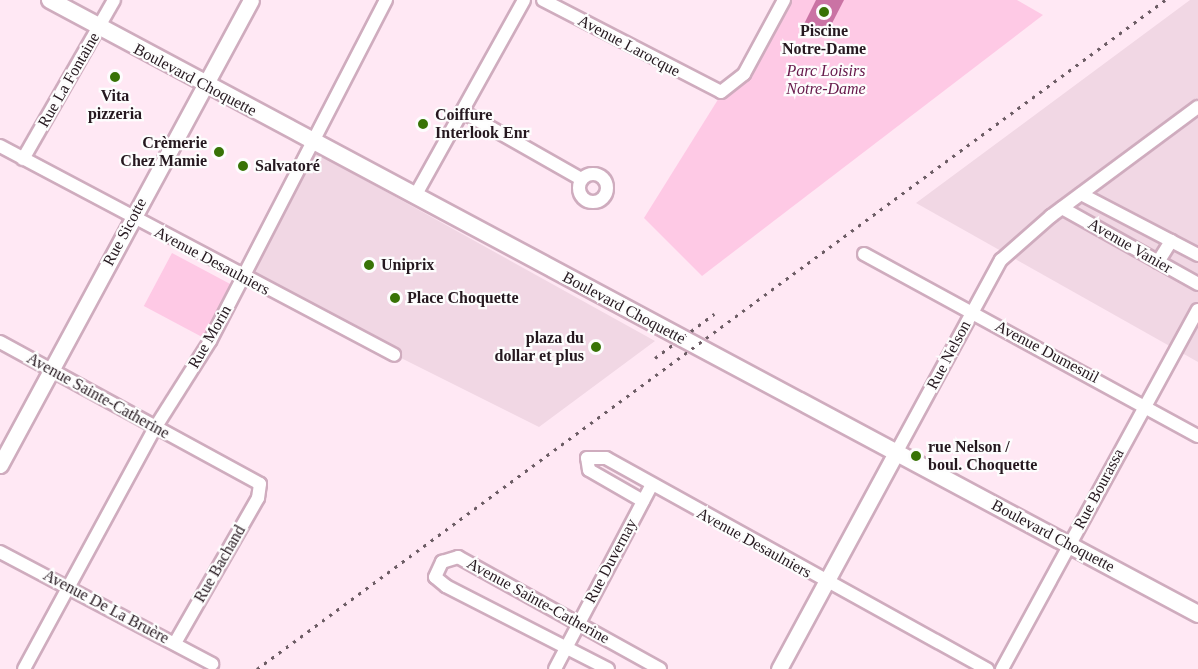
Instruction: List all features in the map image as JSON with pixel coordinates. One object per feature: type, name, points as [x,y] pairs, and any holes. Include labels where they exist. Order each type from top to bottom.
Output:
[{"type":"main road","name":"Boulevard Choquette","points":[[50,0],[203,86],[415,196],[1198,614]]},
{"type":"street","name":"Rue La Fontaine","points":[[23,159],[114,0]]},
{"type":"street","name":"Rue Sicotte","points":[[0,465],[251,0]]},
{"type":"street","name":"Rue Morin","points":[[24,669],[155,428],[243,279],[311,141],[386,0]]},
{"type":"street","points":[[415,196],[465,112],[524,0]]},
{"type":"street","name":"Avenue Larocque","points":[[543,0],[715,92],[734,87],[744,74],[784,0]]},
{"type":"street","name":"Rue Nelson","points":[[779,669],[1001,260],[1062,208],[1198,107]]},
{"type":"street","points":[[465,112],[581,179]]},
{"type":"street","name":"Avenue Desaulniers","points":[[0,146],[243,279],[394,355]]},
{"type":"street","name":"Avenue Vanier","points":[[1081,194],[1198,255]]},
{"type":"street","name":"Avenue Vanier","points":[[1062,208],[1198,284]]},
{"type":"street","points":[[1158,262],[1171,241]]},
{"type":"street","name":"Avenue Dumesnil","points":[[864,254],[973,311],[1198,436]]},
{"type":"street","name":"Rue Bourassa","points":[[1002,669],[1144,405],[1198,310]]},
{"type":"street","name":"Avenue Sainte-Catherine","points":[[0,342],[260,484]]},
{"type":"street","name":"Avenue Desaulniers","points":[[643,501],[589,470],[587,458],[606,458],[651,486],[826,583],[987,669]]},
{"type":"street","name":"Rue Bachand","points":[[175,643],[258,498],[260,484]]},
{"type":"street","name":"Rue Duvernay","points":[[555,669],[651,486]]},
{"type":"street","name":"Avenue De La Bruère","points":[[0,552],[212,664]]},
{"type":"street","name":"Avenue Sainte-Catherine","points":[[608,669],[435,577],[442,562],[458,557],[660,669]]},
{"type":"shaded area","name":"Piscine Notre-Dame","points":[[816,0],[844,0],[826,35],[804,24]]},
{"type":"shaded area","points":[[1190,0],[1198,0],[1198,362],[916,203]]},
{"type":"shaded area","name":"Place Choquette","points":[[309,149],[655,341],[539,427],[243,279]]},
{"type":"green space","name":"Parc Loisirs Notre-Dame","points":[[780,0],[1017,0],[1043,15],[702,276],[644,218]]},
{"type":"green space","points":[[172,253],[238,288],[210,341],[144,306]]},
{"type":"railway","points":[[257,669],[1165,0]]},
{"type":"railway","points":[[655,358],[714,314]]},
{"type":"place","name":"Piscine Notre-Dame","points":[[824,12]]},
{"type":"place","name":"Vita pizzeria","points":[[115,77]]},
{"type":"place","name":"Coiffure Interlook Enr","points":[[423,124]]},
{"type":"place","name":"Crèmerie Chez Mamie","points":[[219,152]]},
{"type":"place","name":"Salvatoré","points":[[243,166]]},
{"type":"place","name":"Uniprix","points":[[369,265]]},
{"type":"place","name":"Place Choquette","points":[[395,298]]},
{"type":"place","name":"plaza du dollar et plus","points":[[596,347]]},
{"type":"place","name":"rue Nelson / boul. Choquette","points":[[916,456]]}]
